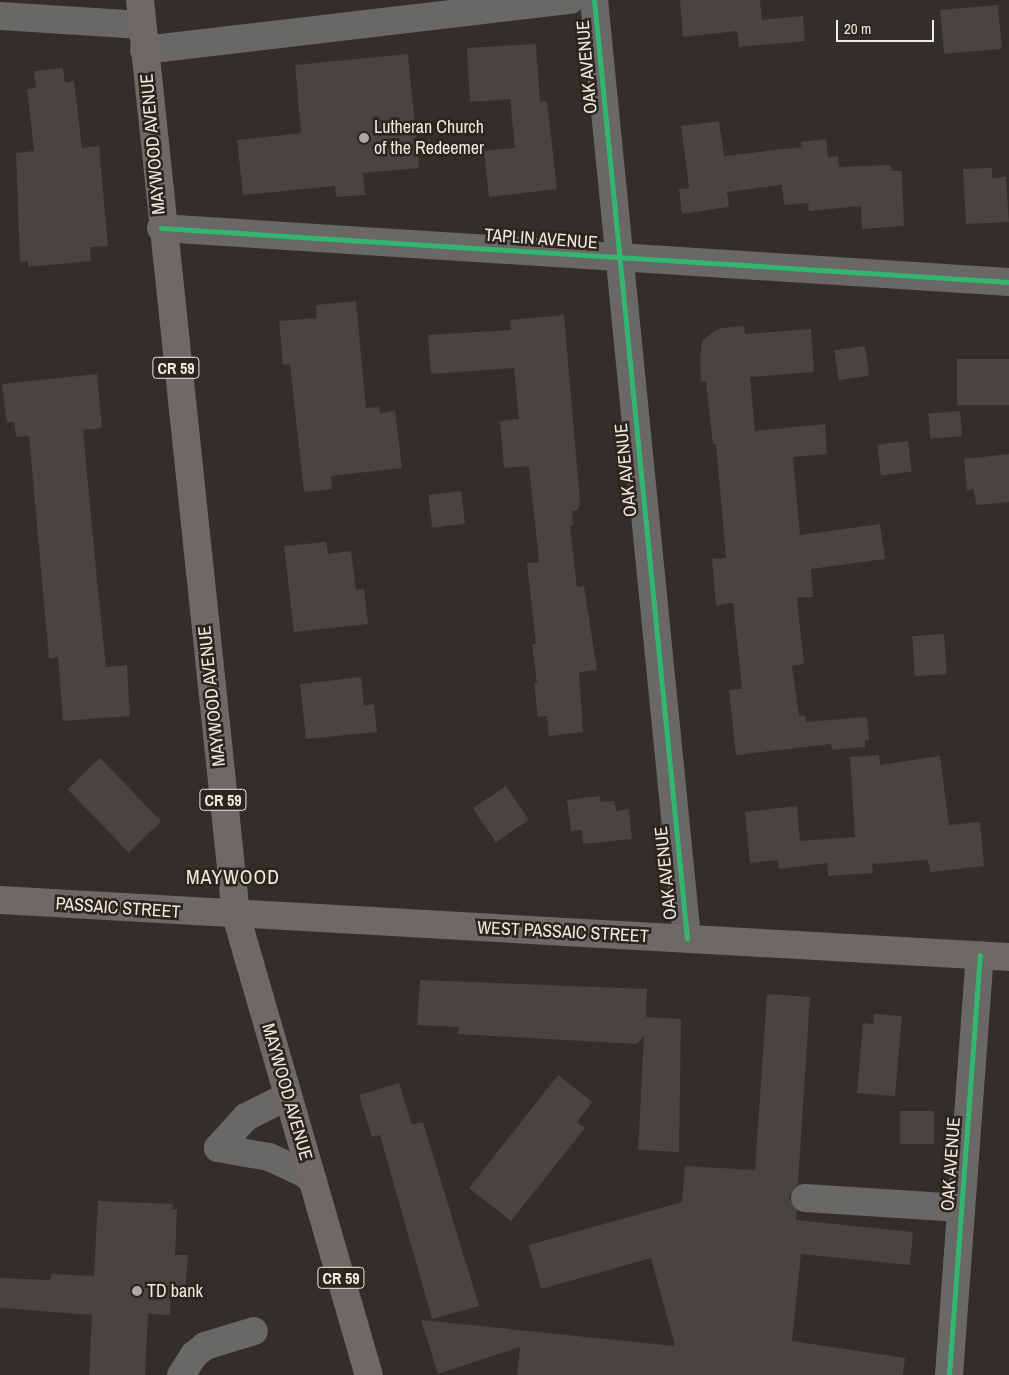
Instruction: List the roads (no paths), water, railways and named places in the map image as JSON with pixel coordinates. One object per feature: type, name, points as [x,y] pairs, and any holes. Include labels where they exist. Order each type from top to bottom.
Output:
[{"type":"main road","name":"MAYWOOD AVENUE","points":[[142,25],[161,228],[236,915],[369,1375]]},
{"type":"main road","name":"PASSAIC STREET","points":[[0,900],[236,915]]},
{"type":"main road","name":"WEST PASSAIC STREET","points":[[236,915],[1009,957]]},
{"type":"street","points":[[0,16],[142,25],[570,0]]},
{"type":"street","name":"OAK AVENUE","points":[[594,0],[686,938]]},
{"type":"street","name":"TAPLIN AVENUE","points":[[161,228],[1009,282]]},
{"type":"street","name":"OAK AVENUE","points":[[949,1375],[980,955]]},
{"type":"street","points":[[288,1096],[246,1118],[218,1148],[269,1157],[304,1173],[313,1181]]},
{"type":"street","points":[[804,1198],[961,1208]]},
{"type":"street","points":[[181,1375],[194,1355],[206,1346],[254,1331]]},
{"type":"place","name":"Lutheran Church of the Redeemer","points":[[364,138]]},
{"type":"place","name":"TD bank","points":[[137,1291]]},
{"type":"district","name":"MAYWOOD","points":[[233,876]]}]
